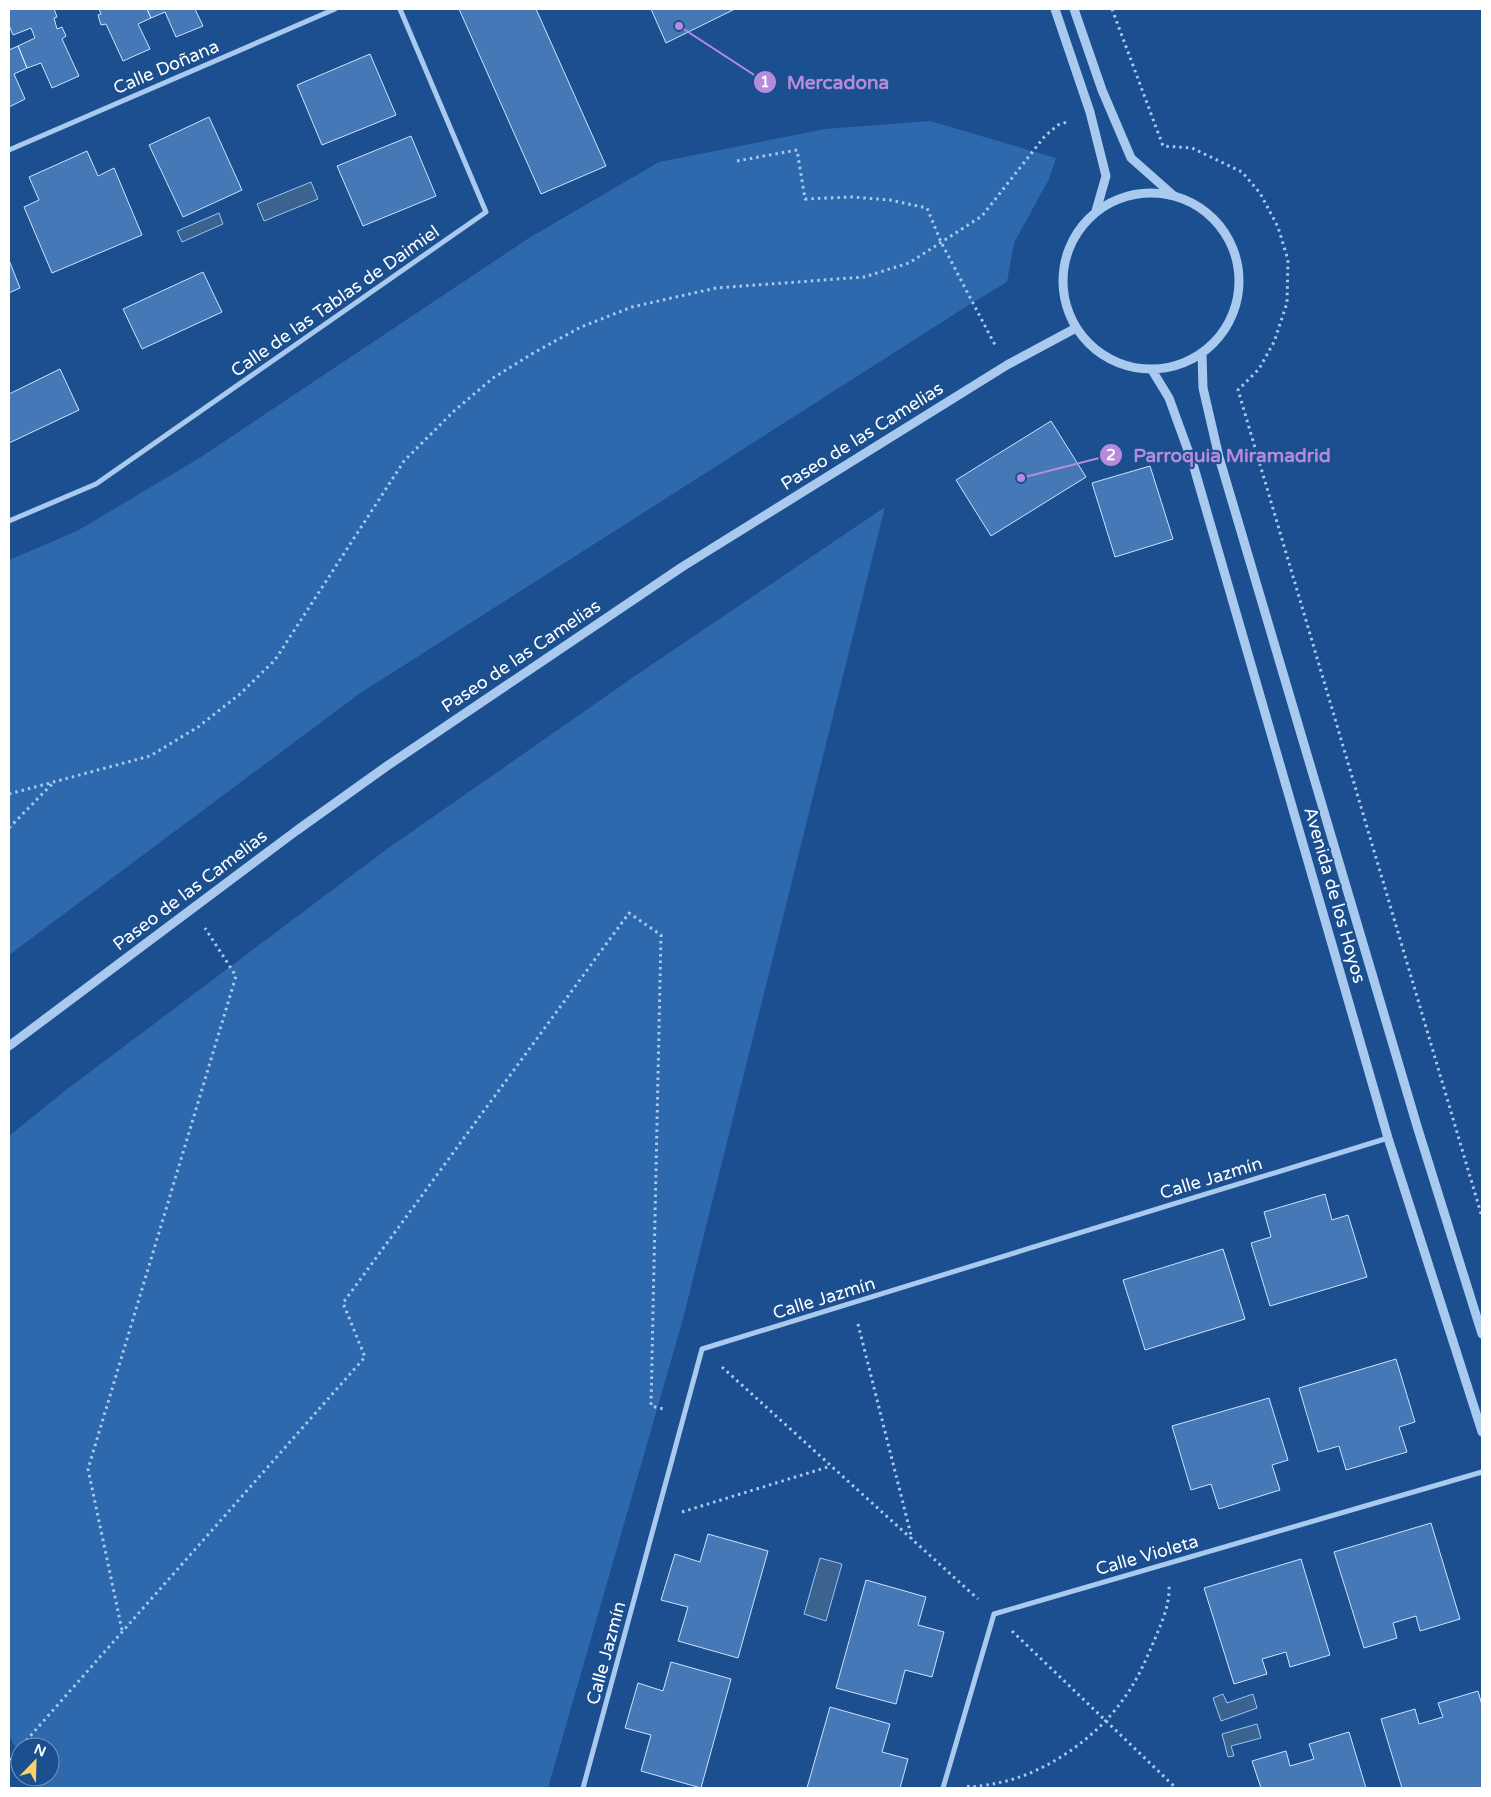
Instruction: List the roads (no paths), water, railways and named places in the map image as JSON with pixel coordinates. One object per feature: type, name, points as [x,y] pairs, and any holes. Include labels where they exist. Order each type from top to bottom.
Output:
[{"type":"street","name":"Calle Doñana","points":[[9,150],[335,9]]},
{"type":"street","name":"Calle de las Tablas de Daimiel","points":[[9,521],[96,484],[486,212],[400,9]]},
{"type":"street","points":[[1055,9],[1090,112],[1106,176],[1096,211]]},
{"type":"street","points":[[1074,9],[1102,90],[1130,158],[1174,196]]},
{"type":"street","points":[[1154,192],[1174,196],[1200,208],[1221,227],[1234,252],[1240,280],[1235,308],[1222,333],[1202,353],[1178,365],[1152,370],[1122,364],[1096,350],[1076,328],[1064,298],[1063,266],[1074,236],[1096,211],[1113,201],[1133,194],[1154,192]]},
{"type":"street","name":"Paseo de las Camelias","points":[[9,1046],[296,830],[386,766],[674,573],[1007,365],[1076,328]]},
{"type":"street","name":"Avenida de los Hoyos","points":[[1202,353],[1203,388],[1219,457],[1417,1126],[1482,1334]]},
{"type":"street","name":"Avenida de los Hoyos","points":[[1152,370],[1169,398],[1193,464],[1388,1138],[1482,1432]]},
{"type":"street","name":"Calle Jazmín","points":[[583,1788],[702,1349],[1388,1138]]},
{"type":"street","name":"Calle Violeta","points":[[943,1788],[994,1614],[1482,1472]]},
{"type":"place","name":"Mercadona","points":[[679,26]]},
{"type":"place","name":"Parroquia Miramadrid","points":[[1021,478]]}]
